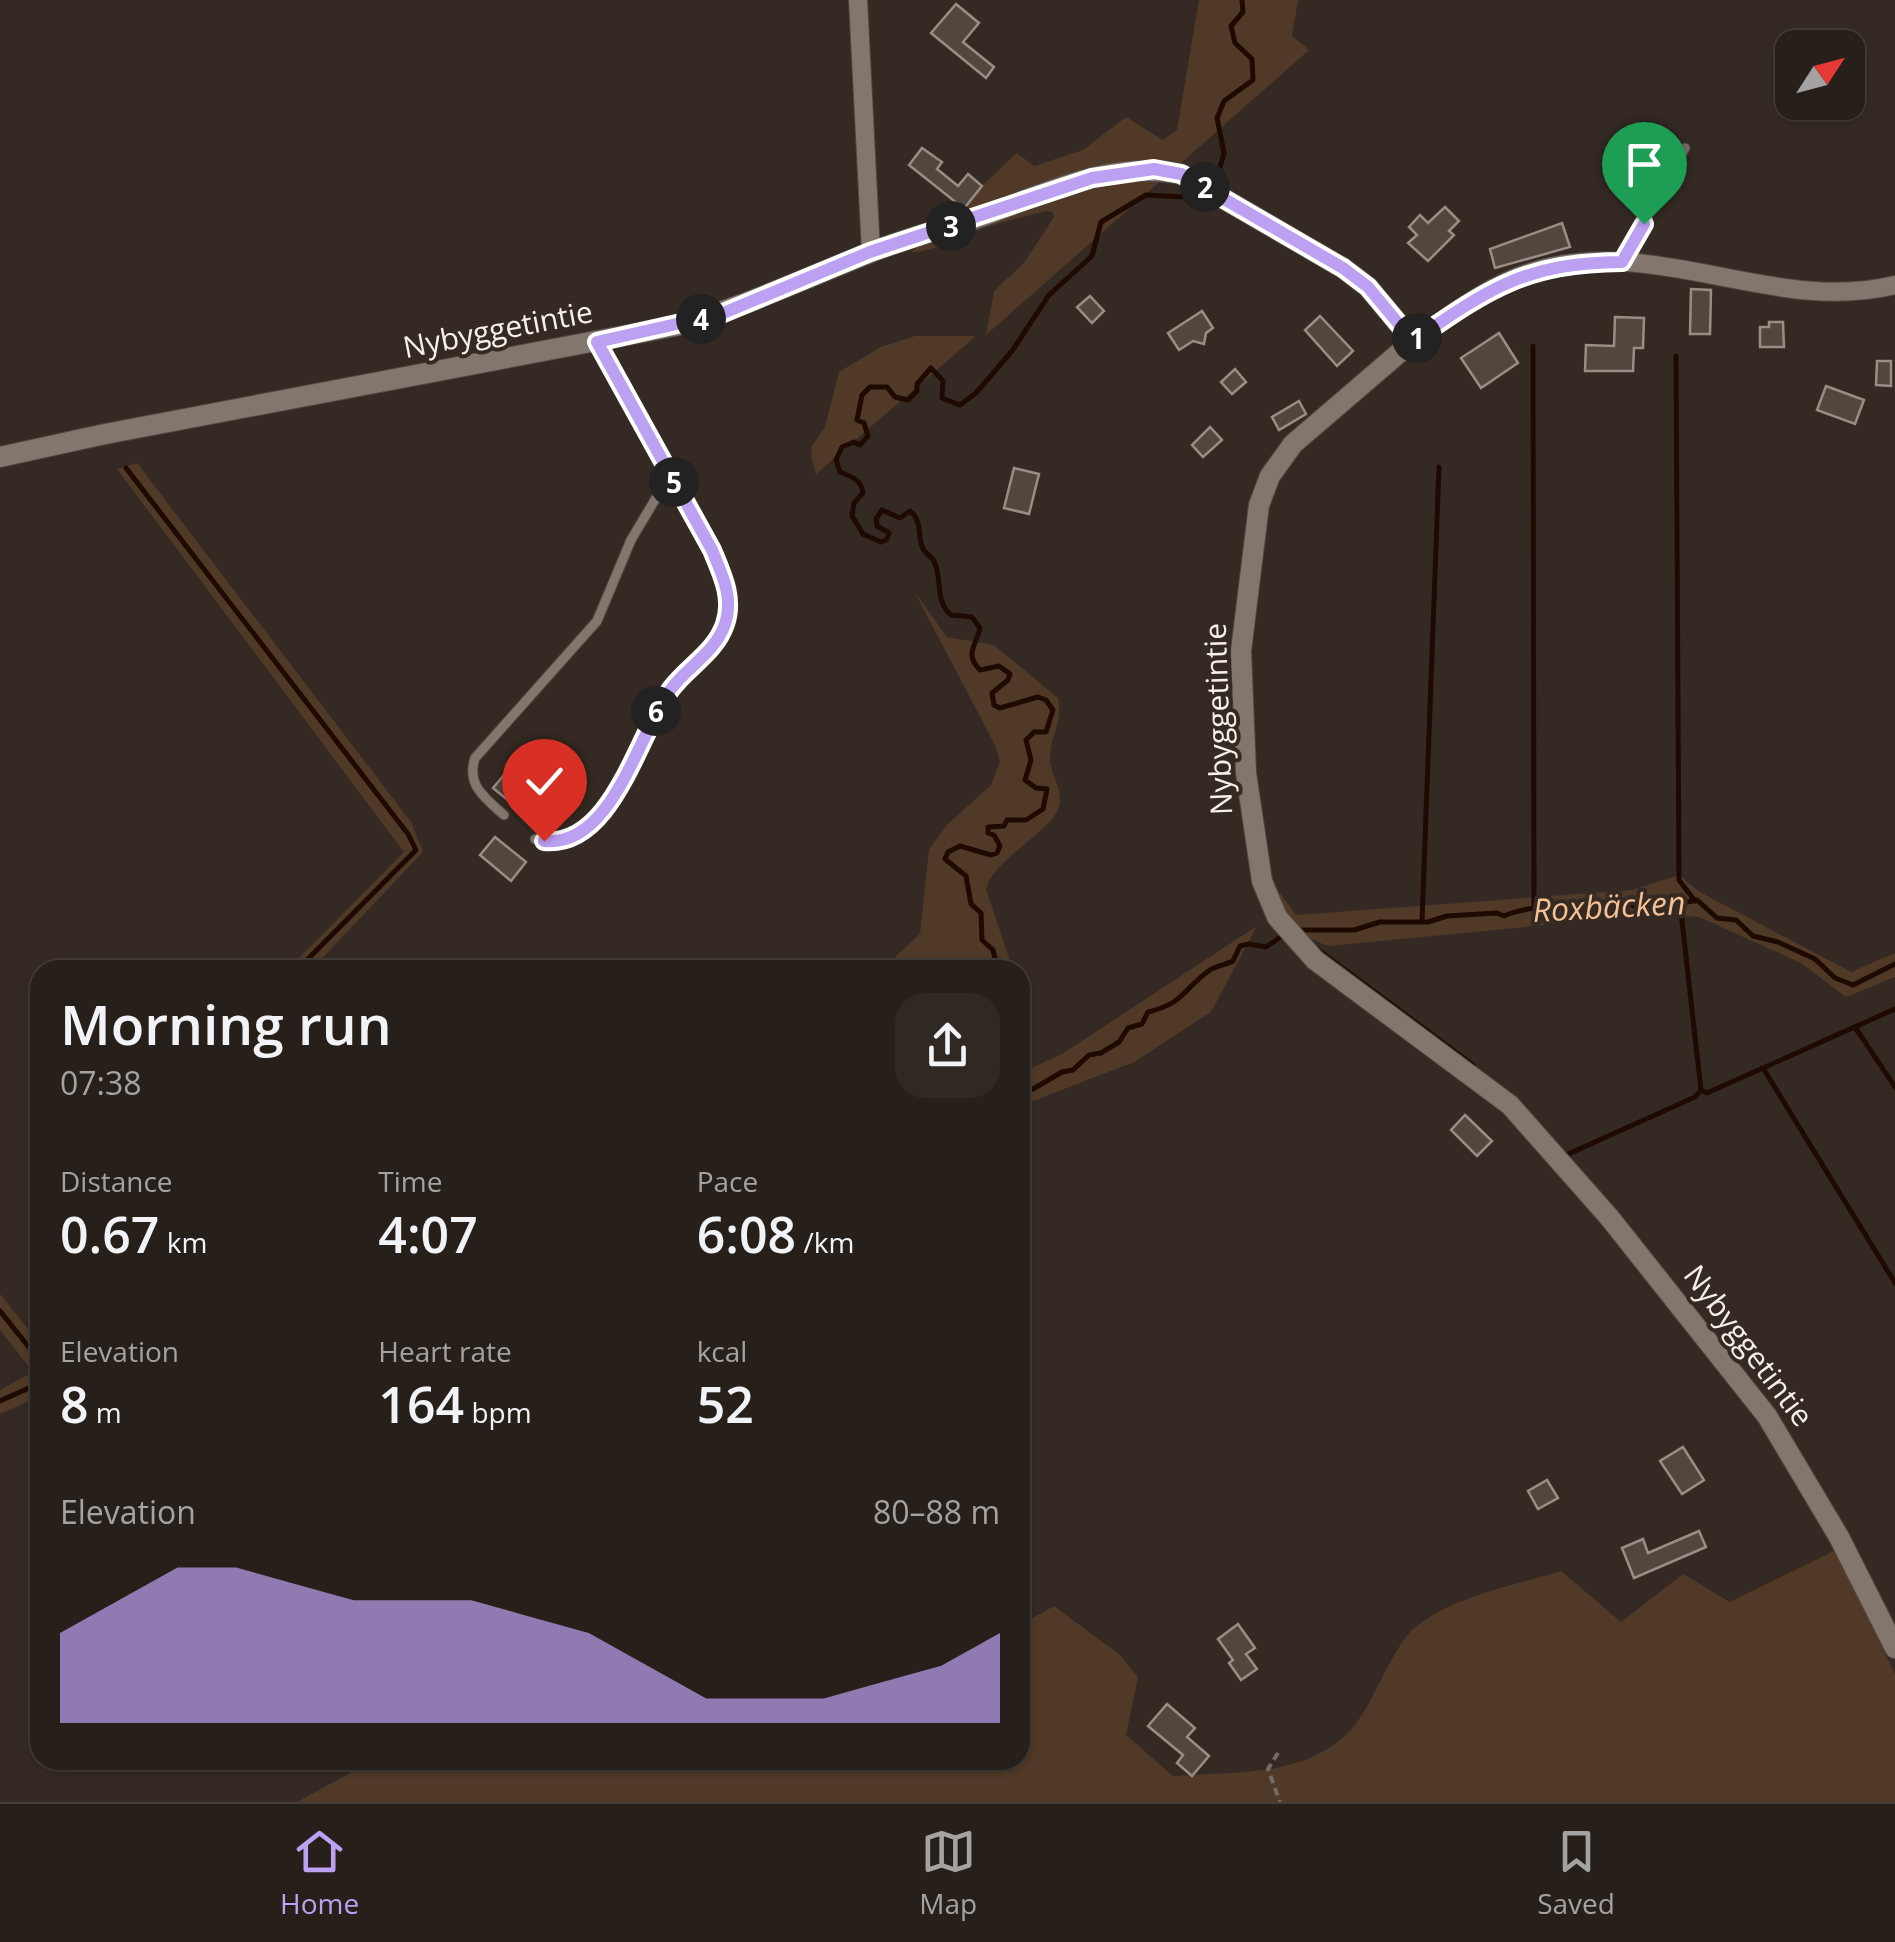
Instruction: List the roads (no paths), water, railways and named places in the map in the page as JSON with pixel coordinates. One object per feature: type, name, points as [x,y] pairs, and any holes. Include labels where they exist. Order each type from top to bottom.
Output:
[{"type":"street","points":[[858,0],[870,252]]},
{"type":"street","name":"Nybyggetintie","points":[[0,457],[597,342],[721,314],[870,252],[1092,178],[1154,169],[1194,180],[1356,277],[1413,341],[1293,444],[1270,476],[1259,506],[1241,650],[1246,773],[1262,881],[1277,916],[1307,953],[1510,1105],[1609,1218],[1743,1382],[1777,1431],[1839,1537],[1895,1648]]},
{"type":"street","points":[[1413,341],[1502,284],[1530,272],[1573,264],[1663,264],[1799,290],[1844,292],[1895,286]]},
{"type":"lane","points":[[1622,262],[1685,148]]},
{"type":"lane","points":[[535,839],[562,842],[590,826],[626,777],[663,700],[711,648],[728,610],[726,582],[712,550],[597,342]]},
{"type":"lane","points":[[504,815],[474,784],[475,758],[597,622],[631,540],[662,485],[661,458]]},
{"type":"waterway","points":[[1210,183],[1217,178],[1224,153],[1217,118],[1224,101],[1253,80],[1252,59],[1235,43],[1231,26],[1243,12],[1242,0]]},
{"type":"waterway","points":[[996,960],[993,950],[982,940],[981,913],[971,904],[966,876],[945,859],[948,852],[960,846],[991,855],[997,853],[1000,846],[994,835],[988,833],[988,827],[1004,826],[1007,820],[1026,820],[1043,809],[1047,789],[1036,788],[1025,780],[1031,760],[1026,740],[1034,732],[1046,732],[1053,710],[1038,697],[1000,708],[994,705],[992,693],[1010,674],[999,666],[980,670],[975,664],[972,650],[980,628],[972,617],[951,615],[946,609],[937,568],[923,549],[914,516],[910,511],[900,518],[882,510],[876,519],[877,526],[889,533],[887,539],[881,542],[863,534],[852,516],[862,488],[855,479],[840,472],[836,460],[842,447],[854,442],[860,445],[868,436],[864,423],[857,420],[862,395],[870,387],[887,387],[895,397],[908,400],[931,368],[943,381],[942,398],[960,405],[976,393],[1012,351],[1049,295],[1092,256],[1101,222],[1146,195],[1185,197],[1196,191]]},
{"type":"waterway","points":[[1533,346],[1534,909]]},
{"type":"waterway","points":[[1676,356],[1679,880],[1695,901]]},
{"type":"waterway","points":[[1422,921],[1439,467]]},
{"type":"waterway","points":[[126,468],[408,834],[416,850],[307,960]]},
{"type":"waterway","name":"Roxbäcken","points":[[1297,930],[1354,930],[1380,922],[1428,922],[1447,916],[1497,913],[1504,916],[1551,906],[1597,907],[1605,902],[1627,900],[1633,906],[1663,907],[1697,900],[1717,918],[1736,920],[1753,936],[1778,942],[1815,959],[1835,978],[1853,985],[1895,964]]},
{"type":"waterway","points":[[1680,903],[1701,1090],[1707,1093],[1895,1009]]},
{"type":"waterway","name":"Roxbäcken","points":[[1030,1089],[1073,1070],[1089,1055],[1119,1042],[1128,1028],[1142,1024],[1148,1012],[1170,1004],[1210,970],[1233,961],[1240,946],[1266,947],[1279,938]]},
{"type":"waterway","points":[[1317,949],[1473,1065]]},
{"type":"waterway","points":[[1855,1027],[1895,1087]]},
{"type":"waterway","points":[[1763,1068],[1895,1283]]},
{"type":"waterway","points":[[1563,1152],[1566,1155],[1695,1097],[1701,1090]]},
{"type":"waterway","points":[[0,1311],[30,1348]]},
{"type":"waterway","points":[[0,1401],[30,1388]]}]
